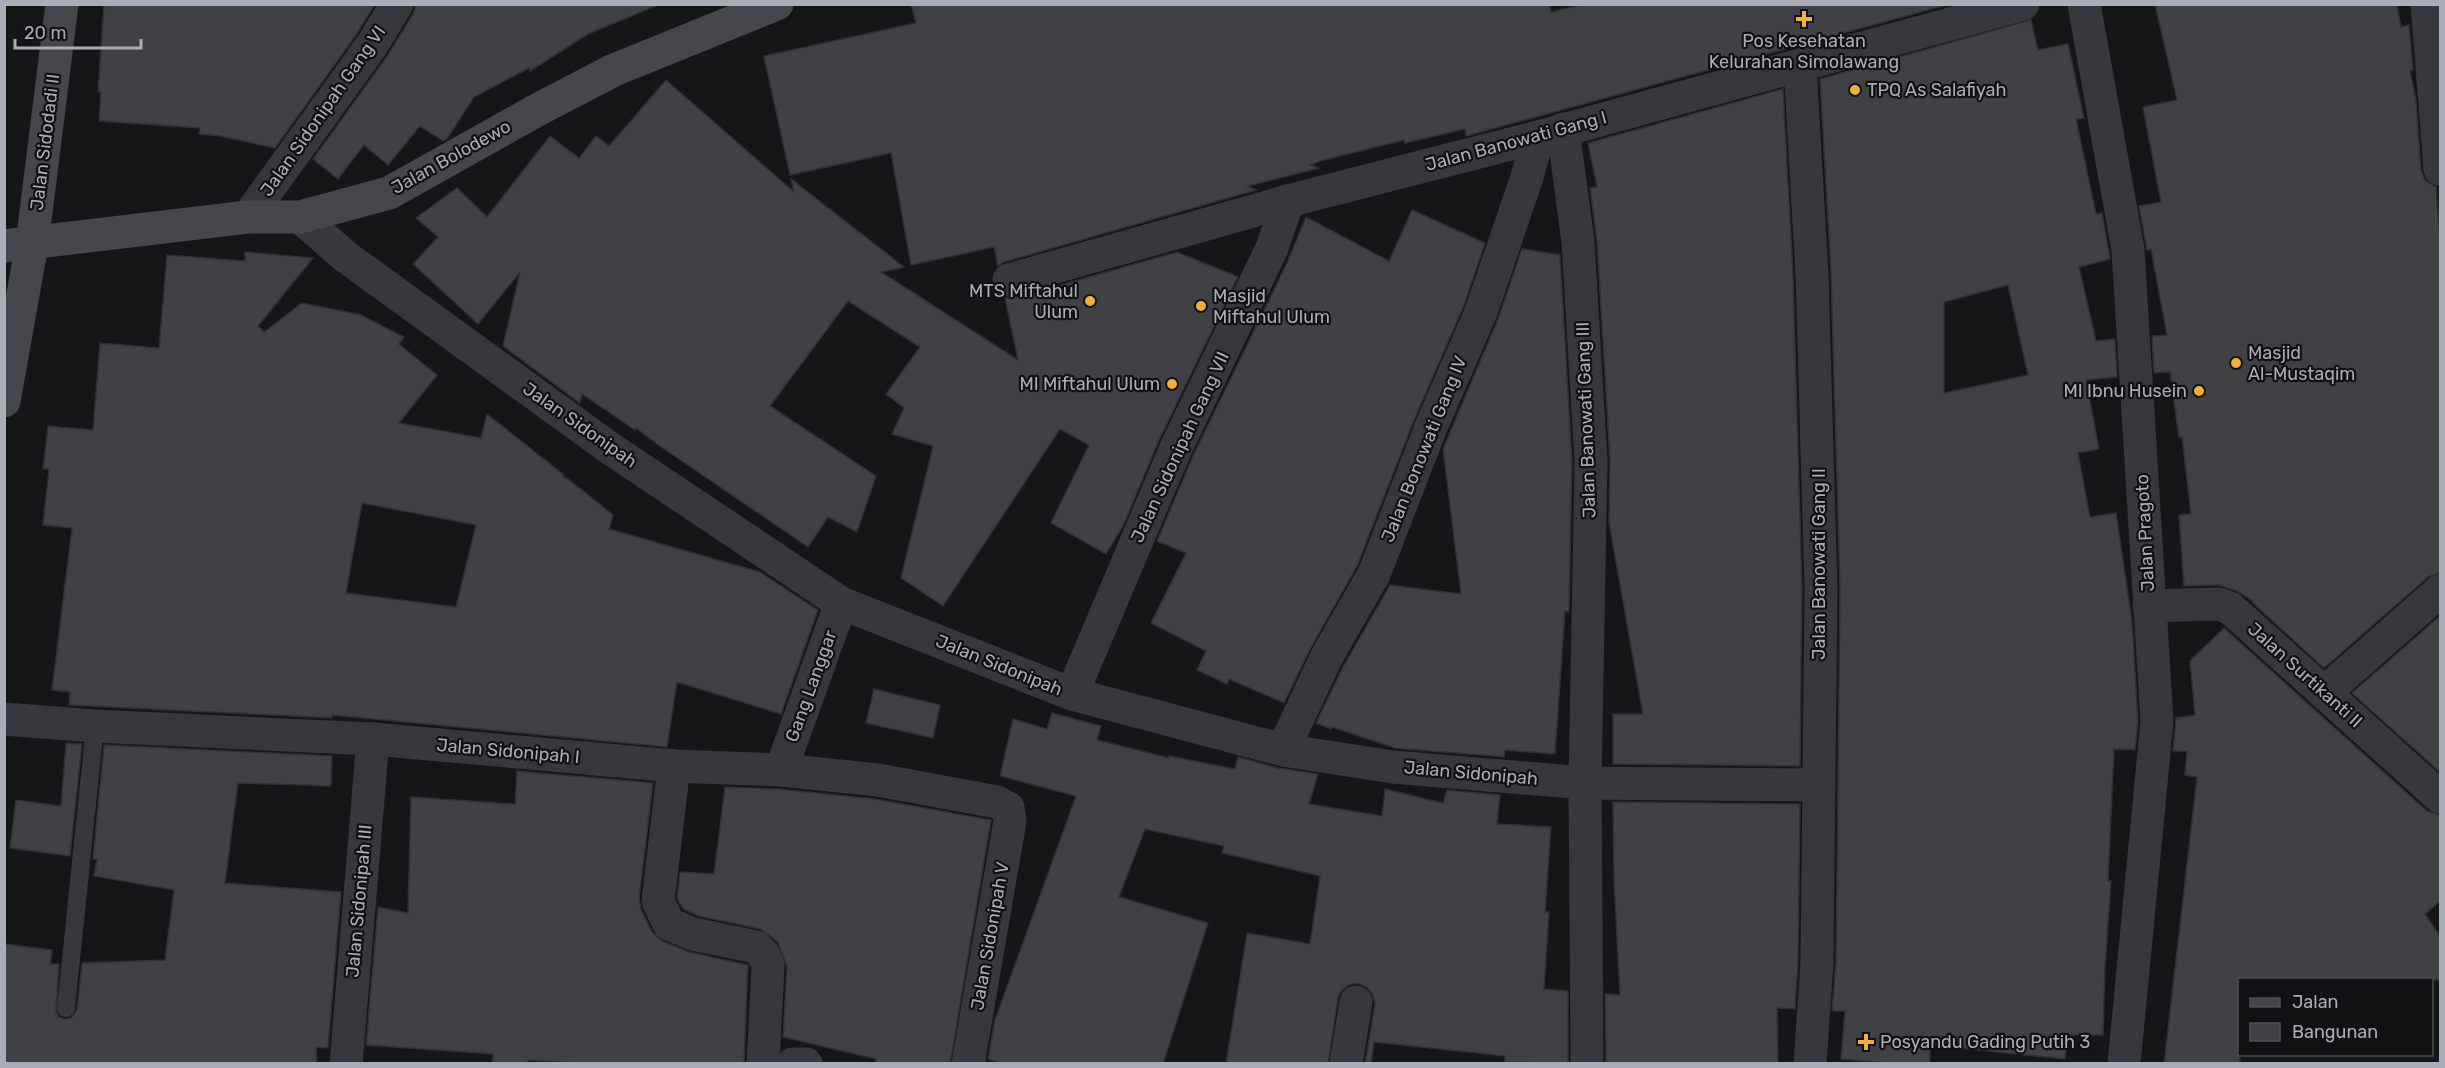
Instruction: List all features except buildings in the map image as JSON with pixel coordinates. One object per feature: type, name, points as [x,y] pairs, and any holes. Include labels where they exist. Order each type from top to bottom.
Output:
[{"type":"street","name":"Jalan Sidodadi II","points":[[4,401],[18,245],[62,4]]},
{"type":"street","name":"Jalan Sidonipah Gang VI","points":[[248,217],[372,45],[397,4]]},
{"type":"street","name":"Jalan Bolodewo","points":[[18,245],[248,217],[300,217],[389,193],[614,70],[777,4]]},
{"type":"street","name":"Jalan Banowati Gang I","points":[[1009,280],[1288,201],[1550,133],[2024,4]]},
{"type":"street","name":"Jalan Pragoto","points":[[2084,4],[2128,250],[2157,721],[2124,1064]]},
{"type":"street","points":[[2427,4],[2440,170]]},
{"type":"street","name":"Jalan Banowati Gang II","points":[[1800,66],[1812,274],[1821,589],[1816,962],[1810,1064]]},
{"type":"street","name":"Jalan Bonowati Gang IV","points":[[1283,750],[1326,658],[1374,574],[1431,427],[1481,312],[1527,177],[1550,133]]},
{"type":"street","name":"Jalan Banowati Gang III","points":[[1550,133],[1578,242],[1591,461],[1585,783],[1587,1064]]},
{"type":"street","name":"Jalan Sidonipah Gang VII","points":[[1071,694],[1176,448],[1272,248],[1288,201]]},
{"type":"street","name":"Jalan Sidonipah","points":[[300,217],[346,257],[611,449],[841,603],[1071,694],[1283,750],[1393,767],[1585,783],[1819,785]]},
{"type":"street","points":[[2324,693],[2440,591]]},
{"type":"street","name":"Gang Langgar","points":[[781,770],[841,603]]},
{"type":"street","name":"Jalan Surtikanti II","points":[[2149,606],[2219,604],[2230,608],[2440,797]]},
{"type":"street","name":"Jalan Sidonipah I","points":[[4,719],[95,726],[373,739],[674,766],[781,770],[878,780],[998,802],[1008,808]]},
{"type":"street","name":"Jalan Sidonipah III","points":[[346,1064],[373,739]]},
{"type":"street","points":[[674,766],[658,901],[669,924],[693,934],[756,947],[764,955],[768,966],[763,1064]]},
{"type":"street","name":"Jalan Sidonipah V","points":[[968,1064],[1010,821],[1008,808]]},
{"type":"street","points":[[1346,1064],[1356,1002]]},
{"type":"street","points":[[793,1064],[806,1064]]},
{"type":"lane","points":[[66,1008],[95,726]]},
{"type":"place","name":"Pos Kesehatan Kelurahan Simolawang","points":[[1804,19]]},
{"type":"place","name":"TPQ As Salafiyah","points":[[1855,90]]},
{"type":"place","name":"MTS Miftahul Ulum","points":[[1090,301]]},
{"type":"place","name":"Masjid Miftahul Ulum","points":[[1201,306]]},
{"type":"place","name":"Masjid Al-Mustaqim","points":[[2236,363]]},
{"type":"place","name":"MI Miftahul Ulum","points":[[1172,384]]},
{"type":"place","name":"MI Ibnu Husein","points":[[2199,391]]},
{"type":"place","name":"Posyandu Gading Putih 3","points":[[1866,1042]]}]
